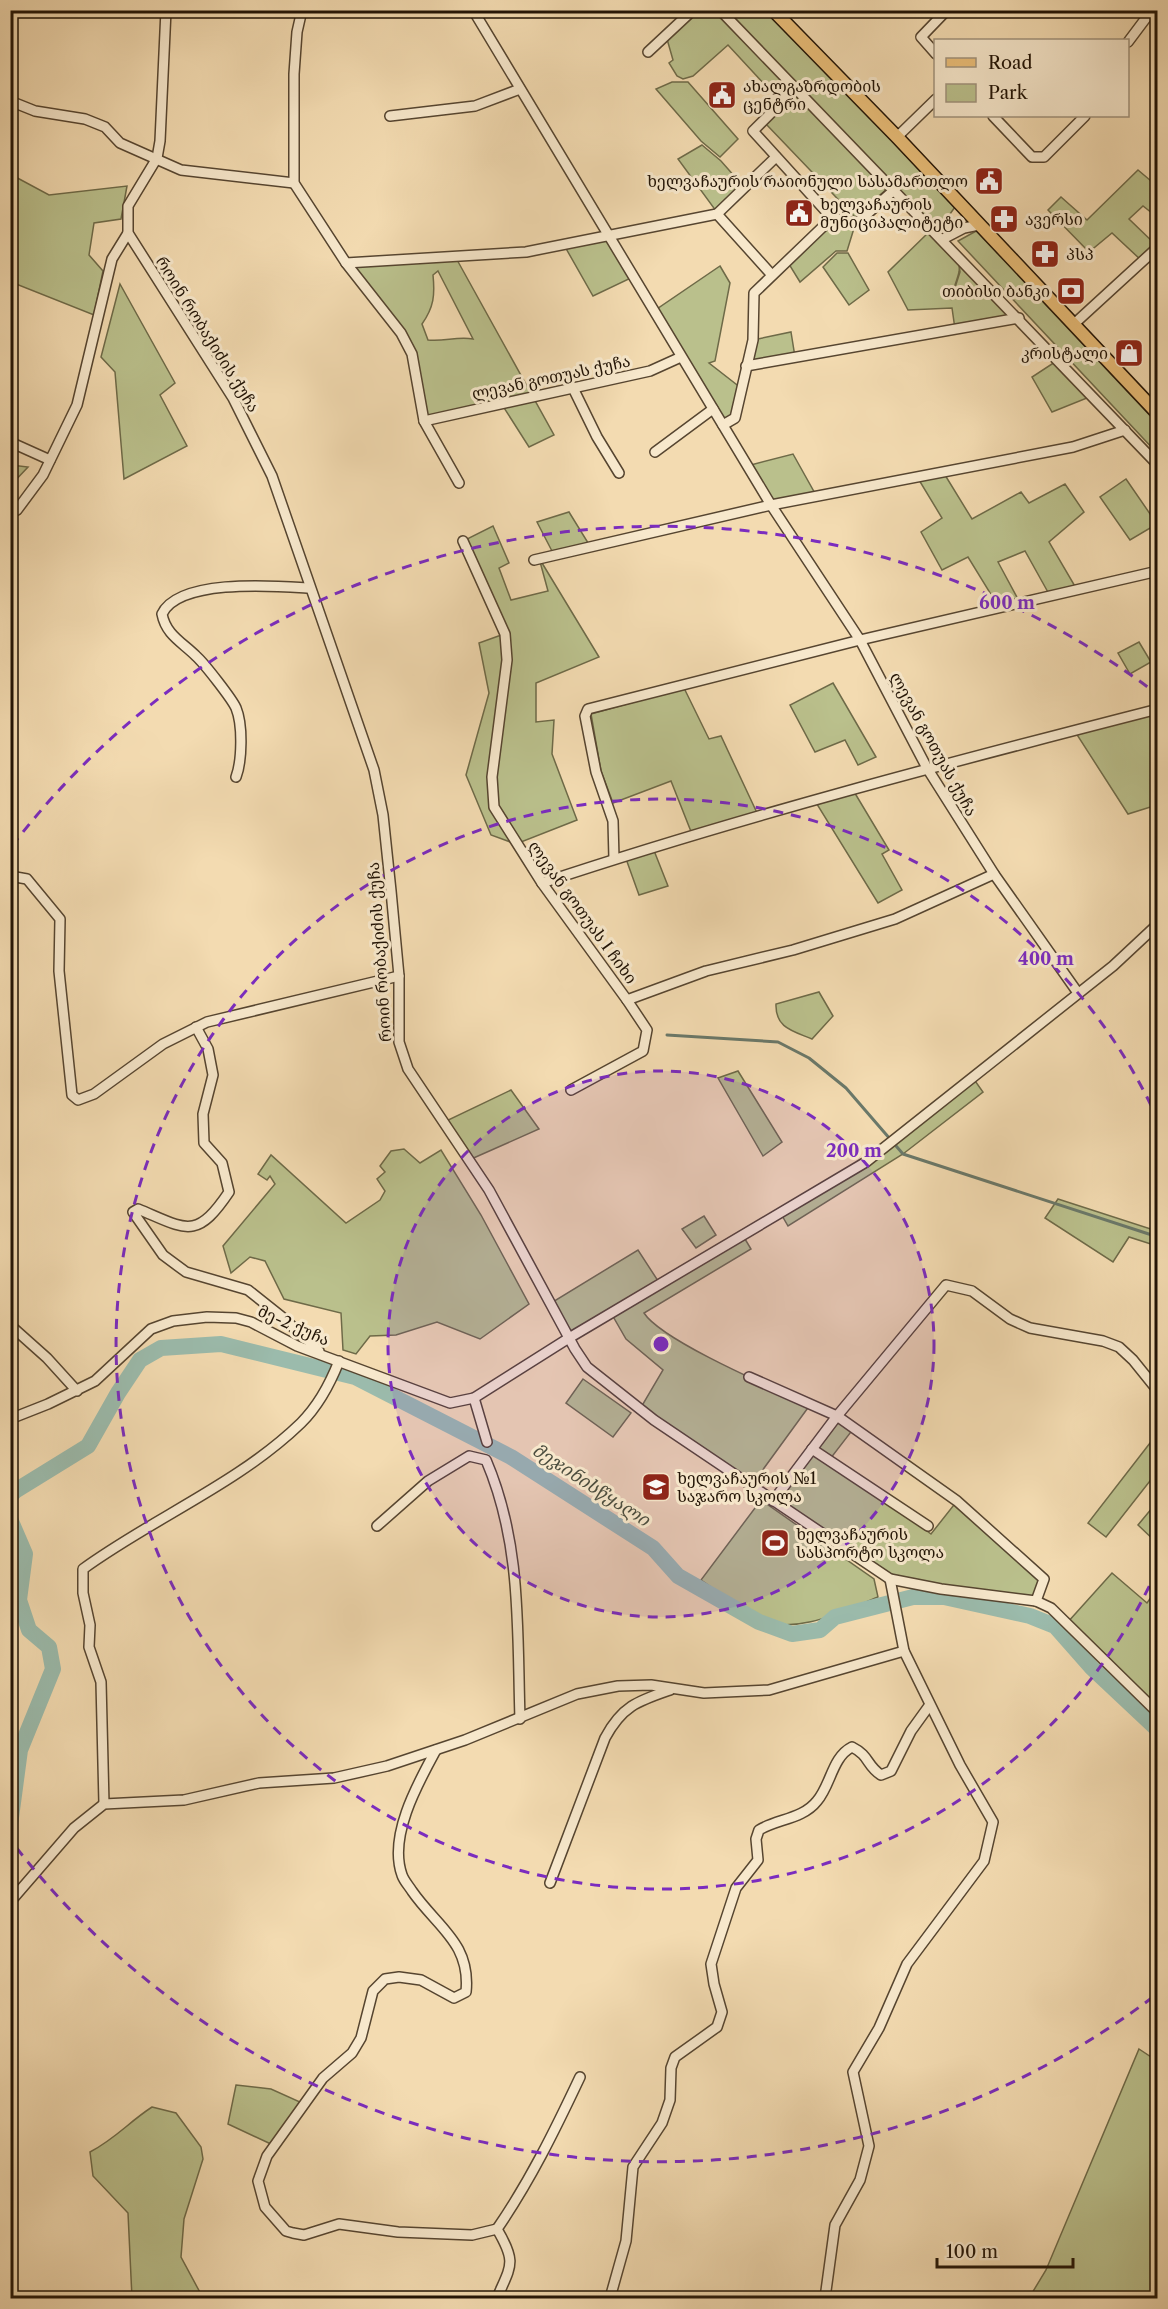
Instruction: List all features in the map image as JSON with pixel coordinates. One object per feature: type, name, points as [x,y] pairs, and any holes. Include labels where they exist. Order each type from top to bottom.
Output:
[{"type":"main road","points":[[773,10],[897,136],[1158,414]]},
{"type":"street","points":[[10,513],[17,510],[37,485],[77,405],[112,259],[128,233],[128,206],[157,158],[160,141],[166,10]]},
{"type":"street","points":[[302,10],[297,32],[294,74],[294,183],[346,263],[401,333],[412,354],[424,421],[459,483]]},
{"type":"street","name":"ლევან გოთუას ქუჩა","points":[[472,10],[771,505],[860,640],[927,768],[994,874],[1077,993]]},
{"type":"street","points":[[648,51],[693,10]]},
{"type":"street","points":[[720,10],[893,191],[943,239],[1158,465]]},
{"type":"street","points":[[934,52],[921,37],[947,10]]},
{"type":"street","points":[[1129,41],[1152,10]]},
{"type":"street","points":[[390,116],[475,106],[520,89]]},
{"type":"street","points":[[795,89],[753,131],[832,218],[857,223],[893,191]]},
{"type":"street","points":[[10,101],[35,111],[85,119],[105,127],[120,143],[181,170],[294,183]]},
{"type":"street","points":[[897,136],[934,101]]},
{"type":"street","points":[[994,117],[1032,157],[1044,157],[1084,117]]},
{"type":"street","points":[[346,263],[526,252],[717,214],[776,157]]},
{"type":"street","points":[[717,214],[771,274]]},
{"type":"street","points":[[723,425],[735,418],[753,340],[754,293],[771,274],[832,218]]},
{"type":"street","points":[[943,239],[964,228],[979,225]]},
{"type":"street","name":"როინ რობაქიძის ქუჩა","points":[[128,233],[233,398],[272,476],[374,770],[383,815],[399,976],[399,1042],[408,1069],[489,1191],[587,1367],[601,1380],[773,1501],[890,1579],[941,1589],[1036,1601],[1051,1608],[1158,1713]]},
{"type":"street","points":[[1074,324],[1158,247]]},
{"type":"street","points":[[746,366],[1019,318]]},
{"type":"street","name":"ლევან გოთუას ქუჩა","points":[[424,421],[650,371],[681,357]]},
{"type":"street","points":[[573,388],[597,437],[619,472]]},
{"type":"street","points":[[655,452],[713,409]]},
{"type":"street","points":[[534,560],[771,505],[1073,447],[1125,430]]},
{"type":"street","points":[[10,442],[50,460]]},
{"type":"street","name":"ლევან გოთუას I ჩიხი","points":[[463,541],[505,634],[507,660],[492,777],[494,807],[542,883],[627,1000],[706,971],[793,950],[895,919],[994,874]]},
{"type":"street","points":[[614,859],[613,821],[596,772],[585,712],[860,640],[1158,571]]},
{"type":"street","points":[[236,777],[242,761],[236,708],[196,656],[176,641],[164,623],[162,614],[172,603],[200,591],[242,584],[309,588]]},
{"type":"street","points":[[542,883],[614,859],[927,768],[1158,709]]},
{"type":"street","points":[[10,876],[27,879],[60,919],[59,971],[72,1095],[78,1100],[94,1094],[163,1044],[207,1022],[399,976]]},
{"type":"street","name":"მე-2 ქუჩა","points":[[10,1419],[77,1391],[112,1368],[130,1346],[151,1329],[173,1322],[207,1317],[236,1318],[251,1322],[322,1355],[338,1365],[450,1402],[474,1398],[569,1338],[866,1162],[1113,966],[1158,924]]},
{"type":"street","points":[[571,1090],[643,1052],[647,1030],[627,1000]]},
{"type":"street","points":[[196,1027],[208,1049],[213,1075],[203,1114],[204,1143],[222,1163],[229,1192],[217,1210],[197,1227],[183,1228],[138,1209],[133,1212],[163,1255],[186,1272],[248,1290],[282,1317],[322,1355]]},
{"type":"street","points":[[773,1501],[837,1416],[946,1285],[972,1291],[1010,1319],[1030,1328],[1104,1341],[1119,1347],[1133,1360],[1158,1391]]},
{"type":"street","points":[[10,1325],[47,1358],[77,1391]]},
{"type":"street","points":[[104,1804],[100,1682],[89,1647],[90,1625],[83,1593],[83,1569],[116,1545],[256,1461],[302,1422],[330,1382],[338,1365]]},
{"type":"street","points":[[749,1377],[837,1416],[957,1501],[1044,1579],[1036,1601]]},
{"type":"street","points":[[474,1398],[487,1442]]},
{"type":"street","points":[[812,1449],[928,1526]]},
{"type":"street","points":[[377,1526],[428,1481],[469,1456],[486,1460],[500,1492],[516,1574],[520,1719]]},
{"type":"street","points":[[825,2298],[835,2225],[860,2180],[869,2146],[852,2072],[879,2028],[907,1964],[984,1861],[993,1822],[929,1706],[904,1651],[890,1579]]},
{"type":"street","points":[[10,1902],[74,1828],[104,1804],[184,1800],[259,1783],[334,1779],[387,1766],[436,1750],[520,1719],[577,1694],[618,1686],[651,1685],[670,1690],[704,1693],[769,1690],[904,1651]]},
{"type":"street","points":[[550,1883],[605,1738],[615,1719],[634,1703],[670,1690]]},
{"type":"street","points":[[610,2298],[627,2241],[633,2167],[663,2123],[670,2100],[671,2068],[675,2057],[717,2027],[722,2012],[711,1964],[736,1888],[758,1860],[756,1839],[759,1830],[772,1822],[801,1815],[817,1801],[843,1751],[852,1747],[865,1753],[873,1769],[881,1775],[891,1771],[911,1731],[929,1706]]},
{"type":"street","points":[[436,1750],[410,1799],[400,1847],[402,1876],[423,1906],[454,1941],[465,1959],[466,1992],[454,1998],[421,1980],[399,1977],[386,1979],[373,1991],[362,2038],[352,2053],[323,2078],[267,2156],[258,2181],[265,2207],[286,2231],[304,2235],[339,2224],[398,2232],[472,2235],[497,2229],[520,2195],[545,2150],[580,2077]]},
{"type":"street","points":[[497,2229],[508,2248],[512,2263],[497,2298]]},
{"type":"green space","points":[[699,11],[769,11],[955,207],[945,221],[934,226],[795,85],[779,100],[728,45],[693,76],[683,79],[677,76],[669,63],[673,60],[667,39]]},
{"type":"green space","points":[[672,82],[688,82],[738,139],[720,157],[701,141],[656,89]]},
{"type":"green space","points":[[797,93],[889,187],[855,217],[766,124]]},
{"type":"green space","points":[[702,145],[721,161],[743,186],[716,211],[678,159]]},
{"type":"green space","points":[[1138,170],[1157,186],[1157,217],[1143,206],[1129,219],[1157,246],[1142,261],[1112,233],[1089,252],[1048,210],[1061,197],[1087,220]]},
{"type":"green space","points":[[10,174],[49,195],[127,186],[121,219],[94,223],[89,255],[103,271],[94,315],[11,282]]},
{"type":"green space","points":[[832,220],[855,225],[847,251],[836,251],[800,282],[787,261]]},
{"type":"green space","points":[[931,230],[950,248],[959,265],[951,300],[960,272],[958,255],[1019,318],[955,329],[952,308],[908,310],[888,272]]},
{"type":"green space","points":[[978,230],[1157,421],[1157,453],[958,241]]},
{"type":"green space","points":[[608,236],[633,277],[593,296],[564,245]]},
{"type":"green space","points":[[837,253],[848,253],[869,290],[849,305],[823,267]]},
{"type":"green space","points":[[456,258],[554,435],[529,447],[501,403],[424,421],[412,354],[346,263]],"holes":[[[438,271],[473,339],[428,340],[422,324],[434,295],[433,275]]]},
{"type":"green space","points":[[720,266],[730,283],[715,361],[709,363],[741,388],[735,418],[723,425],[654,311]]},
{"type":"green space","points":[[120,284],[175,383],[160,395],[187,446],[124,479],[115,372],[101,357]]},
{"type":"green space","points":[[791,332],[795,357],[746,366],[753,340]]},
{"type":"green space","points":[[1058,360],[1092,396],[1052,412],[1032,377]]},
{"type":"green space","points":[[793,454],[817,497],[771,505],[747,466]]},
{"type":"green space","points":[[10,465],[28,467],[11,485]]},
{"type":"green space","points":[[945,475],[972,519],[1021,492],[1029,503],[1065,484],[1084,512],[1049,542],[1076,588],[1049,594],[1025,551],[998,562],[1019,601],[998,606],[968,557],[942,570],[921,532],[942,518],[919,480]]},
{"type":"green space","points":[[1126,479],[1157,524],[1130,540],[1100,497]]},
{"type":"green space","points":[[569,512],[590,546],[554,555],[537,522]]},
{"type":"green space","points":[[493,526],[509,563],[499,568],[511,600],[548,591],[539,558],[599,657],[536,683],[536,722],[554,720],[552,754],[577,820],[516,844],[491,835],[466,775],[489,693],[479,643],[504,634],[463,541]]},
{"type":"green space","points":[[1139,642],[1151,662],[1130,674],[1118,653]]},
{"type":"green space","points":[[833,683],[876,757],[858,765],[845,740],[815,752],[790,705]]},
{"type":"green space","points":[[684,688],[709,739],[721,736],[758,815],[692,834],[671,781],[613,803],[601,771],[591,714]]},
{"type":"green space","points":[[1157,709],[1157,805],[1128,814],[1074,730]]},
{"type":"green space","points":[[853,790],[889,850],[882,854],[902,890],[878,903],[815,801]]},
{"type":"green space","points":[[653,848],[668,886],[639,895],[625,856]]},
{"type":"green space","points":[[819,992],[833,1016],[812,1039],[782,1024],[776,1012],[776,1004]]},
{"type":"green space","points":[[738,1071],[782,1142],[763,1156],[718,1078]]},
{"type":"green space","points":[[973,1078],[983,1092],[903,1154],[788,1226],[780,1212],[866,1162]]},
{"type":"green space","points":[[511,1090],[539,1129],[469,1160],[444,1122]]},
{"type":"green space","points":[[404,1149],[420,1163],[441,1150],[481,1215],[529,1304],[480,1339],[437,1322],[396,1335],[370,1336],[356,1354],[343,1350],[341,1313],[284,1299],[265,1261],[250,1257],[231,1273],[223,1246],[275,1184],[270,1176],[267,1180],[258,1174],[271,1155],[346,1223],[380,1200],[385,1191],[377,1179],[385,1172],[380,1166],[391,1151]]},
{"type":"green space","points":[[1058,1199],[1157,1231],[1157,1246],[1129,1237],[1113,1262],[1045,1218]]},
{"type":"green space","points":[[704,1216],[716,1235],[696,1248],[682,1229]]},
{"type":"green space","points":[[742,1234],[751,1249],[644,1313],[655,1324],[695,1350],[810,1405],[751,1486],[640,1409],[663,1370],[626,1339],[611,1313],[569,1338],[551,1303],[638,1250],[660,1284]]},
{"type":"green space","points":[[583,1379],[631,1413],[613,1437],[566,1403]]},
{"type":"green space","points":[[837,1416],[854,1428],[830,1459],[931,1534],[957,1501],[1044,1579],[1036,1601],[890,1579],[773,1501]]},
{"type":"green space","points":[[1157,1434],[1157,1472],[1106,1537],[1088,1523]]},
{"type":"green space","name":"ხელვაჩაურის სასპორტო სკოლა","points":[[761,1500],[874,1579],[878,1597],[819,1620],[788,1625],[773,1624],[751,1615],[701,1580]]},
{"type":"green space","points":[[1157,1502],[1157,1543],[1138,1525]]},
{"type":"green space","points":[[1112,1573],[1147,1603],[1157,1589],[1157,1713],[1067,1623]]},
{"type":"green space","points":[[1139,2049],[1157,2061],[1157,2298],[1029,2298],[1046,2270]]},
{"type":"green space","points":[[236,2085],[271,2089],[300,2102],[273,2145],[228,2124]]},
{"type":"green space","points":[[152,2107],[176,2113],[201,2147],[203,2159],[184,2219],[181,2257],[203,2298],[132,2298],[128,2213],[93,2176],[90,2152],[107,2142]]},
{"type":"waterway","points":[[667,1035],[778,1042],[809,1058],[846,1088],[903,1154],[1158,1237]]},
{"type":"waterway","name":"მეჯინისწყალი","points":[[10,1496],[88,1446],[140,1360],[161,1348],[221,1344],[355,1377],[511,1457],[653,1548],[678,1576],[759,1622],[792,1634],[820,1630],[835,1617],[913,1597],[944,1597],[1030,1616],[1055,1626],[1092,1668],[1158,1730]]},
{"type":"waterway","name":"მეჯინისწყალი","points":[[10,1519],[25,1554],[19,1600],[29,1630],[49,1647],[53,1669],[20,1750],[10,1825]]},
{"type":"place","name":"ახალგაზრდობის ცენტრი","points":[[722,95]]},
{"type":"place","name":"ხელვაჩაურის რაიონული სასამართლო","points":[[989,181]]},
{"type":"place","name":"ხელვაჩაურის მუნიციპალიტეტი","points":[[799,213]]},
{"type":"place","name":"ავერსი","points":[[1004,219]]},
{"type":"place","name":"პსპ","points":[[1045,254]]},
{"type":"place","name":"თიბისი ბანკი","points":[[1071,291]]},
{"type":"place","name":"კრისტალი","points":[[1129,353]]},
{"type":"place","name":"ხელვაჩაურის №1 საჯარო სკოლა","points":[[656,1487]]},
{"type":"place","name":"ხელვაჩაურის სასპორტო სკოლა","points":[[775,1543]]}]
